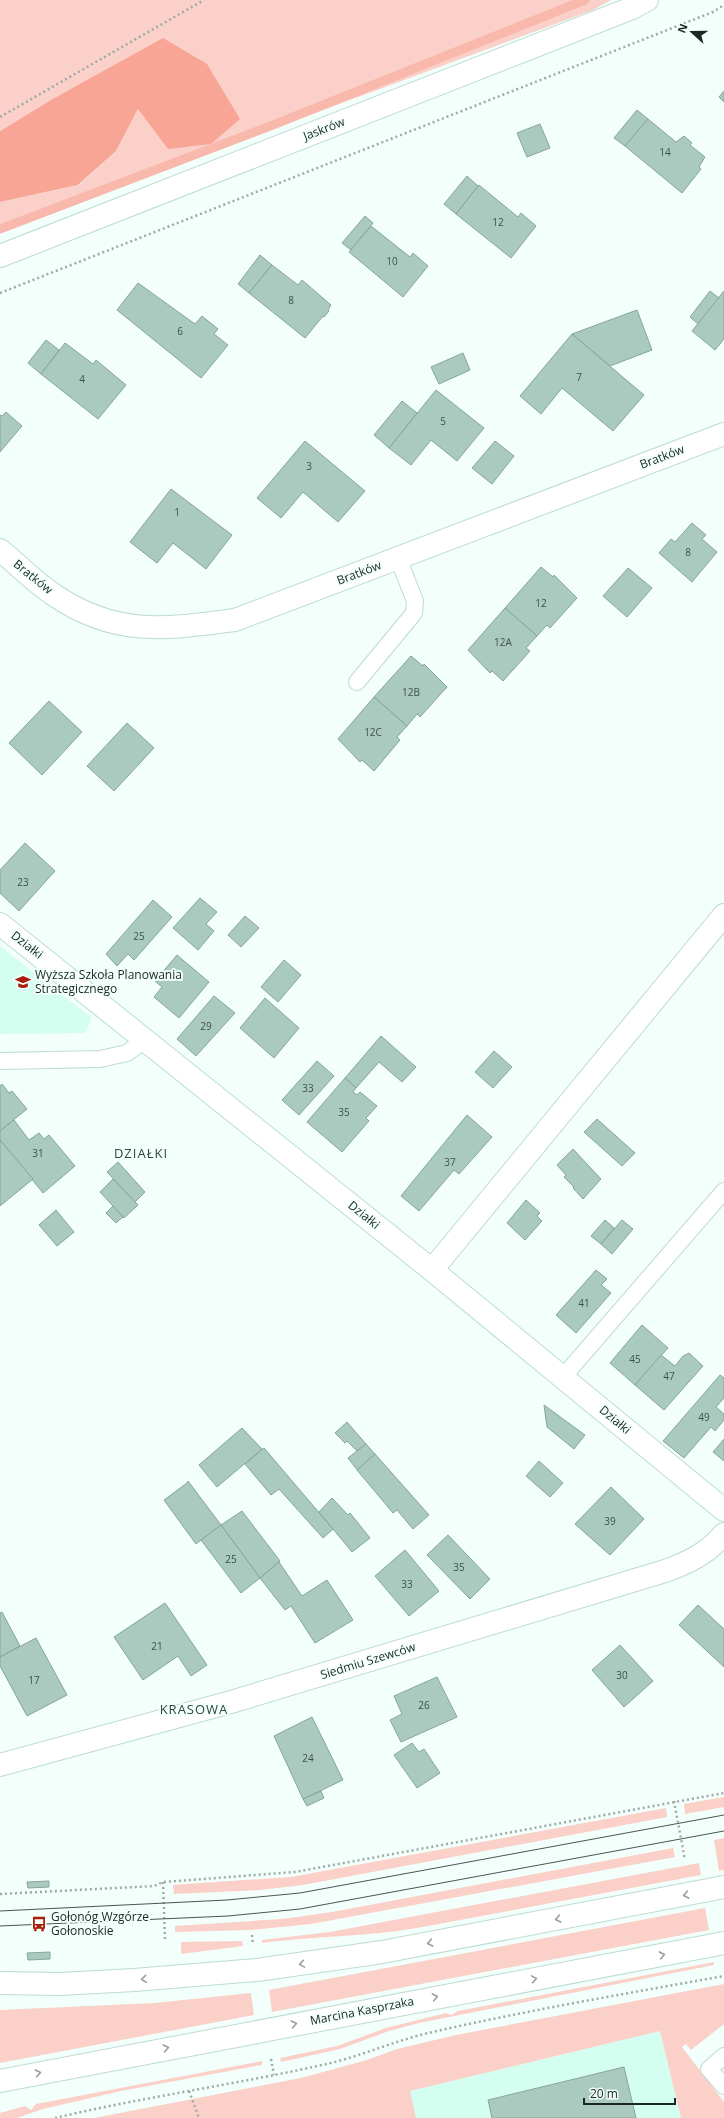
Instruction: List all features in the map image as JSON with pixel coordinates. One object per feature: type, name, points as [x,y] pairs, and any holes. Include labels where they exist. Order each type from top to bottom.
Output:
[{"type":"street","name":"Jaskrów","points":[[0,256],[632,8],[647,0]]},
{"type":"street","name":"Bratków","points":[[0,550],[53,594],[79,610],[102,619],[127,626],[154,627],[194,625],[235,620],[724,434]]},
{"type":"street","points":[[432,1270],[724,915]]},
{"type":"street","name":"Działki","points":[[0,924],[146,1039],[432,1270],[724,1510]]},
{"type":"street","name":"Siedmiu Szewców","points":[[0,1765],[238,1700],[666,1571],[690,1562],[705,1552],[724,1534]]},
{"type":"street","points":[[0,1983],[60,1984],[126,1981],[257,1970],[382,1952],[724,1887]]},
{"type":"street","name":"Marcina Kasprzaka","points":[[0,2080],[724,1943]]},
{"type":"lane","points":[[357,682],[414,614],[415,601],[398,558]]},
{"type":"lane","points":[[0,1061],[100,1059],[127,1053],[146,1039]]},
{"type":"lane","points":[[563,1377],[724,1191]]},
{"type":"lane","points":[[724,2056],[709,2069],[724,2086]]},
{"type":"path","points":[[0,117],[204,0]]},
{"type":"path","points":[[0,293],[712,12],[724,5]]},
{"type":"path","points":[[0,1894],[154,1886],[163,1882],[295,1872],[724,1792]]},
{"type":"path","points":[[674,1801],[686,1860]]},
{"type":"path","points":[[163,1882],[165,1938]]},
{"type":"path","points":[[252,1935],[253,1945]]},
{"type":"path","points":[[55,2118],[115,2104],[274,2075],[341,2060],[399,2041],[454,2028],[724,1976]]},
{"type":"path","points":[[271,2059],[274,2075]]},
{"type":"path","points":[[189,2091],[199,2118]]},
{"type":"shaded area","points":[[0,0],[611,0],[593,10],[0,230],[0,202],[79,185],[116,151],[138,109],[239,119],[51,100],[0,131]]},
{"type":"shaded area","points":[[163,38],[207,64],[240,119],[211,144],[168,149],[138,109],[116,151],[78,185],[0,202],[0,131],[51,100]]},
{"type":"shaded area","name":"Wyższa Szkoła Planowania Strategicznego","points":[[0,946],[92,1018],[85,1033],[0,1034]]},
{"type":"shaded area","points":[[724,1797],[724,1807],[685,1814],[684,1804]]},
{"type":"shaded area","points":[[666,1808],[667,1817],[303,1885],[260,1890],[174,1894],[173,1885],[291,1877]]},
{"type":"shaded area","points":[[724,1838],[724,1870],[719,1871],[714,1840]]},
{"type":"shaded area","points":[[673,1848],[675,1857],[311,1924],[251,1930],[175,1932],[175,1926],[282,1919],[332,1912]]},
{"type":"shaded area","points":[[699,1863],[701,1875],[417,1928],[378,1933],[262,1943],[262,1940],[330,1932]]},
{"type":"shaded area","points":[[705,1908],[709,1930],[272,2012],[269,1990]]},
{"type":"shaded area","points":[[242,1941],[243,1946],[181,1954],[181,1942]]},
{"type":"shaded area","points":[[714,1962],[714,1965],[419,2023],[389,2031],[340,2049],[281,2062],[280,2058],[337,2046],[386,2028],[446,2013],[451,2015],[458,2011]]},
{"type":"shaded area","points":[[724,1984],[724,2024],[691,2050],[686,2044],[682,2047],[724,2102],[724,2118],[681,2118],[660,2031],[410,2091],[416,2118],[94,2118],[301,2078],[367,2060],[397,2049],[456,2035]]},
{"type":"shaded area","points":[[251,1993],[254,2015],[0,2063],[0,2010],[155,2003]]},
{"type":"shaded area","points":[[660,2031],[681,2118],[416,2118],[410,2091]]},
{"type":"shaded area","points":[[262,2061],[262,2065],[121,2091],[43,2109],[17,2118],[0,2118],[0,2113],[25,2106],[31,2110],[36,2104]]},
{"type":"building","points":[[724,91],[724,102],[719,97]]},
{"type":"building","points":[[637,110],[648,119],[625,146],[614,138]]},
{"type":"building","points":[[648,119],[676,142],[684,136],[692,143],[690,145],[705,157],[699,167],[701,169],[682,193],[625,146]]},
{"type":"building","points":[[540,124],[550,148],[527,157],[517,133]]},
{"type":"building","points":[[467,176],[478,186],[456,214],[444,204]]},
{"type":"building","points":[[479,185],[518,217],[521,213],[536,226],[511,258],[456,214]]},
{"type":"building","points":[[365,216],[373,223],[351,250],[342,243]]},
{"type":"building","points":[[371,226],[410,257],[413,253],[428,266],[403,297],[349,252]]},
{"type":"building","points":[[260,255],[272,265],[249,293],[238,284]]},
{"type":"building","points":[[272,265],[298,285],[302,280],[331,305],[328,310],[329,311],[305,338],[249,293]]},
{"type":"building","points":[[138,283],[195,324],[202,316],[218,329],[214,334],[228,345],[201,378],[117,310]]},
{"type":"building","points":[[710,291],[719,298],[698,324],[690,317]]},
{"type":"building","points":[[724,291],[724,339],[715,350],[692,331]]},
{"type":"building","points":[[637,310],[652,350],[610,366],[572,334]]},
{"type":"building","points":[[572,334],[644,395],[613,431],[562,388],[541,414],[520,396]]},
{"type":"building","points":[[46,340],[59,350],[41,374],[28,363]]},
{"type":"building","points":[[65,343],[93,364],[96,360],[126,385],[98,419],[41,374]]},
{"type":"building","points":[[463,353],[470,370],[439,384],[431,367]]},
{"type":"building","points":[[436,390],[484,428],[457,461],[431,440],[411,465],[389,448]]},
{"type":"building","points":[[402,401],[417,413],[389,448],[374,435]]},
{"type":"building","points":[[6,412],[22,426],[0,452],[0,415],[2,416]]},
{"type":"building","points":[[305,441],[365,491],[338,522],[303,492],[281,518],[257,498]]},
{"type":"building","points":[[495,441],[514,456],[492,484],[472,468]]},
{"type":"building","points":[[171,489],[232,535],[206,569],[173,543],[157,563],[130,542]]},
{"type":"building","points":[[692,523],[706,535],[702,539],[717,552],[692,582],[659,553],[671,539],[675,542]]},
{"type":"building","points":[[541,567],[553,577],[554,575],[577,598],[550,628],[547,625],[537,636],[505,608]]},
{"type":"building","points":[[628,568],[652,588],[627,617],[603,596]]},
{"type":"building","points":[[505,608],[537,636],[526,648],[530,651],[503,681],[492,671],[490,673],[468,650]]},
{"type":"building","points":[[411,656],[423,666],[424,664],[447,687],[420,717],[417,714],[407,726],[374,697]]},
{"type":"building","points":[[374,697],[407,726],[397,737],[400,740],[374,771],[362,760],[360,762],[338,739]]},
{"type":"building","points":[[49,701],[82,732],[42,775],[9,743]]},
{"type":"building","points":[[127,723],[154,748],[114,791],[87,766]]},
{"type":"building","points":[[25,843],[55,871],[19,911],[0,893],[0,870]]},
{"type":"building","points":[[200,898],[217,912],[206,924],[214,931],[198,950],[173,928]]},
{"type":"building","points":[[153,900],[172,917],[134,960],[128,954],[117,966],[106,954]]},
{"type":"building","points":[[245,916],[259,928],[241,947],[228,935]]},
{"type":"building","points":[[177,955],[209,982],[179,1018],[154,997],[162,987],[155,981]]},
{"type":"building","points":[[284,960],[301,975],[278,1002],[261,987]]},
{"type":"building","points":[[214,996],[235,1013],[196,1056],[177,1039]]},
{"type":"building","points":[[265,998],[299,1028],[274,1058],[240,1028]]},
{"type":"building","points":[[381,1036],[416,1067],[402,1082],[379,1062],[356,1088],[345,1078]]},
{"type":"building","points":[[494,1051],[512,1067],[493,1088],[475,1072]]},
{"type":"building","points":[[317,1061],[334,1076],[299,1115],[282,1100]]},
{"type":"building","points":[[345,1078],[356,1088],[353,1092],[357,1095],[360,1092],[377,1106],[366,1118],[369,1121],[342,1152],[307,1122]]},
{"type":"building","points":[[2,1084],[9,1093],[12,1091],[27,1109],[0,1131],[0,1086]]},
{"type":"building","points":[[467,1115],[492,1137],[459,1174],[454,1170],[419,1211],[401,1196]]},
{"type":"building","points":[[597,1119],[635,1153],[622,1166],[584,1132]]},
{"type":"building","points":[[14,1120],[29,1140],[39,1133],[44,1139],[49,1135],[75,1166],[43,1193],[0,1140],[0,1131]]},
{"type":"building","points":[[0,1140],[33,1179],[0,1206]]},
{"type":"building","points":[[573,1149],[601,1179],[583,1199],[564,1177],[566,1175],[557,1165]]},
{"type":"building","points":[[118,1162],[145,1192],[135,1202],[107,1172]]},
{"type":"building","points":[[113,1179],[138,1205],[124,1218],[100,1192]]},
{"type":"building","points":[[526,1200],[540,1213],[537,1216],[542,1221],[525,1240],[507,1223]]},
{"type":"building","points":[[113,1206],[123,1217],[116,1223],[106,1213]]},
{"type":"building","points":[[56,1210],[74,1232],[57,1246],[39,1225]]},
{"type":"building","points":[[605,1220],[614,1228],[601,1244],[591,1236]]},
{"type":"building","points":[[622,1220],[633,1229],[612,1254],[601,1244]]},
{"type":"building","points":[[596,1270],[607,1279],[601,1285],[611,1293],[576,1333],[556,1315]]},
{"type":"building","points":[[642,1325],[668,1348],[635,1385],[610,1363]]},
{"type":"building","points":[[689,1353],[703,1366],[664,1410],[635,1385],[661,1355],[675,1366],[683,1356]]},
{"type":"building","points":[[720,1375],[724,1378],[724,1398],[716,1407],[724,1414],[724,1420],[715,1431],[711,1427],[684,1458],[663,1441]]},
{"type":"building","points":[[544,1405],[585,1435],[574,1449],[547,1427]]},
{"type":"building","points":[[347,1422],[366,1444],[357,1451],[347,1441],[345,1443],[335,1433]]},
{"type":"building","points":[[242,1428],[262,1449],[217,1487],[199,1465]]},
{"type":"building","points":[[724,1439],[724,1461],[713,1452]]},
{"type":"building","points":[[366,1444],[375,1454],[358,1471],[348,1458]]},
{"type":"building","points":[[264,1448],[333,1529],[323,1538],[279,1489],[271,1495],[245,1464]]},
{"type":"building","points":[[375,1454],[429,1515],[413,1529],[397,1510],[393,1513],[357,1470]]},
{"type":"building","points":[[539,1461],[563,1483],[550,1497],[526,1476]]},
{"type":"building","points":[[188,1481],[221,1525],[196,1544],[164,1500]]},
{"type":"building","points":[[611,1487],[644,1519],[610,1555],[575,1524]]},
{"type":"building","points":[[332,1498],[348,1515],[350,1513],[370,1538],[352,1552],[319,1512]]},
{"type":"building","points":[[242,1511],[280,1561],[260,1578],[221,1525]]},
{"type":"building","points":[[221,1525],[260,1578],[241,1593],[201,1540]]},
{"type":"building","points":[[448,1535],[490,1579],[470,1599],[427,1555]]},
{"type":"building","points":[[405,1550],[439,1591],[409,1616],[375,1576]]},
{"type":"building","points":[[279,1562],[302,1596],[327,1580],[353,1620],[315,1643],[291,1606],[285,1610],[260,1578]]},
{"type":"building","points":[[165,1603],[207,1665],[191,1676],[178,1656],[143,1680],[114,1637]]},
{"type":"building","points":[[698,1605],[724,1629],[724,1667],[679,1625]]},
{"type":"building","points":[[2,1612],[20,1646],[0,1657],[0,1613]]},
{"type":"building","points":[[36,1638],[67,1695],[27,1716],[0,1666],[0,1657]]},
{"type":"building","points":[[620,1645],[653,1681],[624,1707],[592,1670]]},
{"type":"building","points":[[437,1677],[457,1717],[401,1742],[390,1720],[402,1714],[394,1696]]},
{"type":"building","points":[[312,1717],[343,1780],[303,1799],[274,1736]]},
{"type":"building","points":[[412,1743],[419,1752],[424,1749],[440,1773],[417,1788],[394,1755]]},
{"type":"building","points":[[321,1791],[324,1798],[307,1806],[303,1799]]},
{"type":"building","points":[[49,1881],[49,1887],[28,1888],[27,1882]]},
{"type":"building","points":[[50,1952],[50,1959],[28,1960],[27,1953]]},
{"type":"building","points":[[624,2067],[636,2118],[492,2118],[488,2100]]},
{"type":"waterway","points":[[0,229],[273,125],[585,0]]},
{"type":"tram line","points":[[0,1911],[227,1900],[300,1893],[724,1815]]},
{"type":"tram line","points":[[0,1926],[228,1916],[300,1909],[724,1831]]},
{"type":"place","name":"Wyższa Szkoła Planowania Strategicznego","points":[[23,982]]},
{"type":"place","name":"Gołonóg Wzgórze Gołonoskie","points":[[39,1924]]},
{"type":"district","name":"DZIAŁKI","points":[[141,1153]]},
{"type":"district","name":"KRASOWA","points":[[194,1709]]}]
